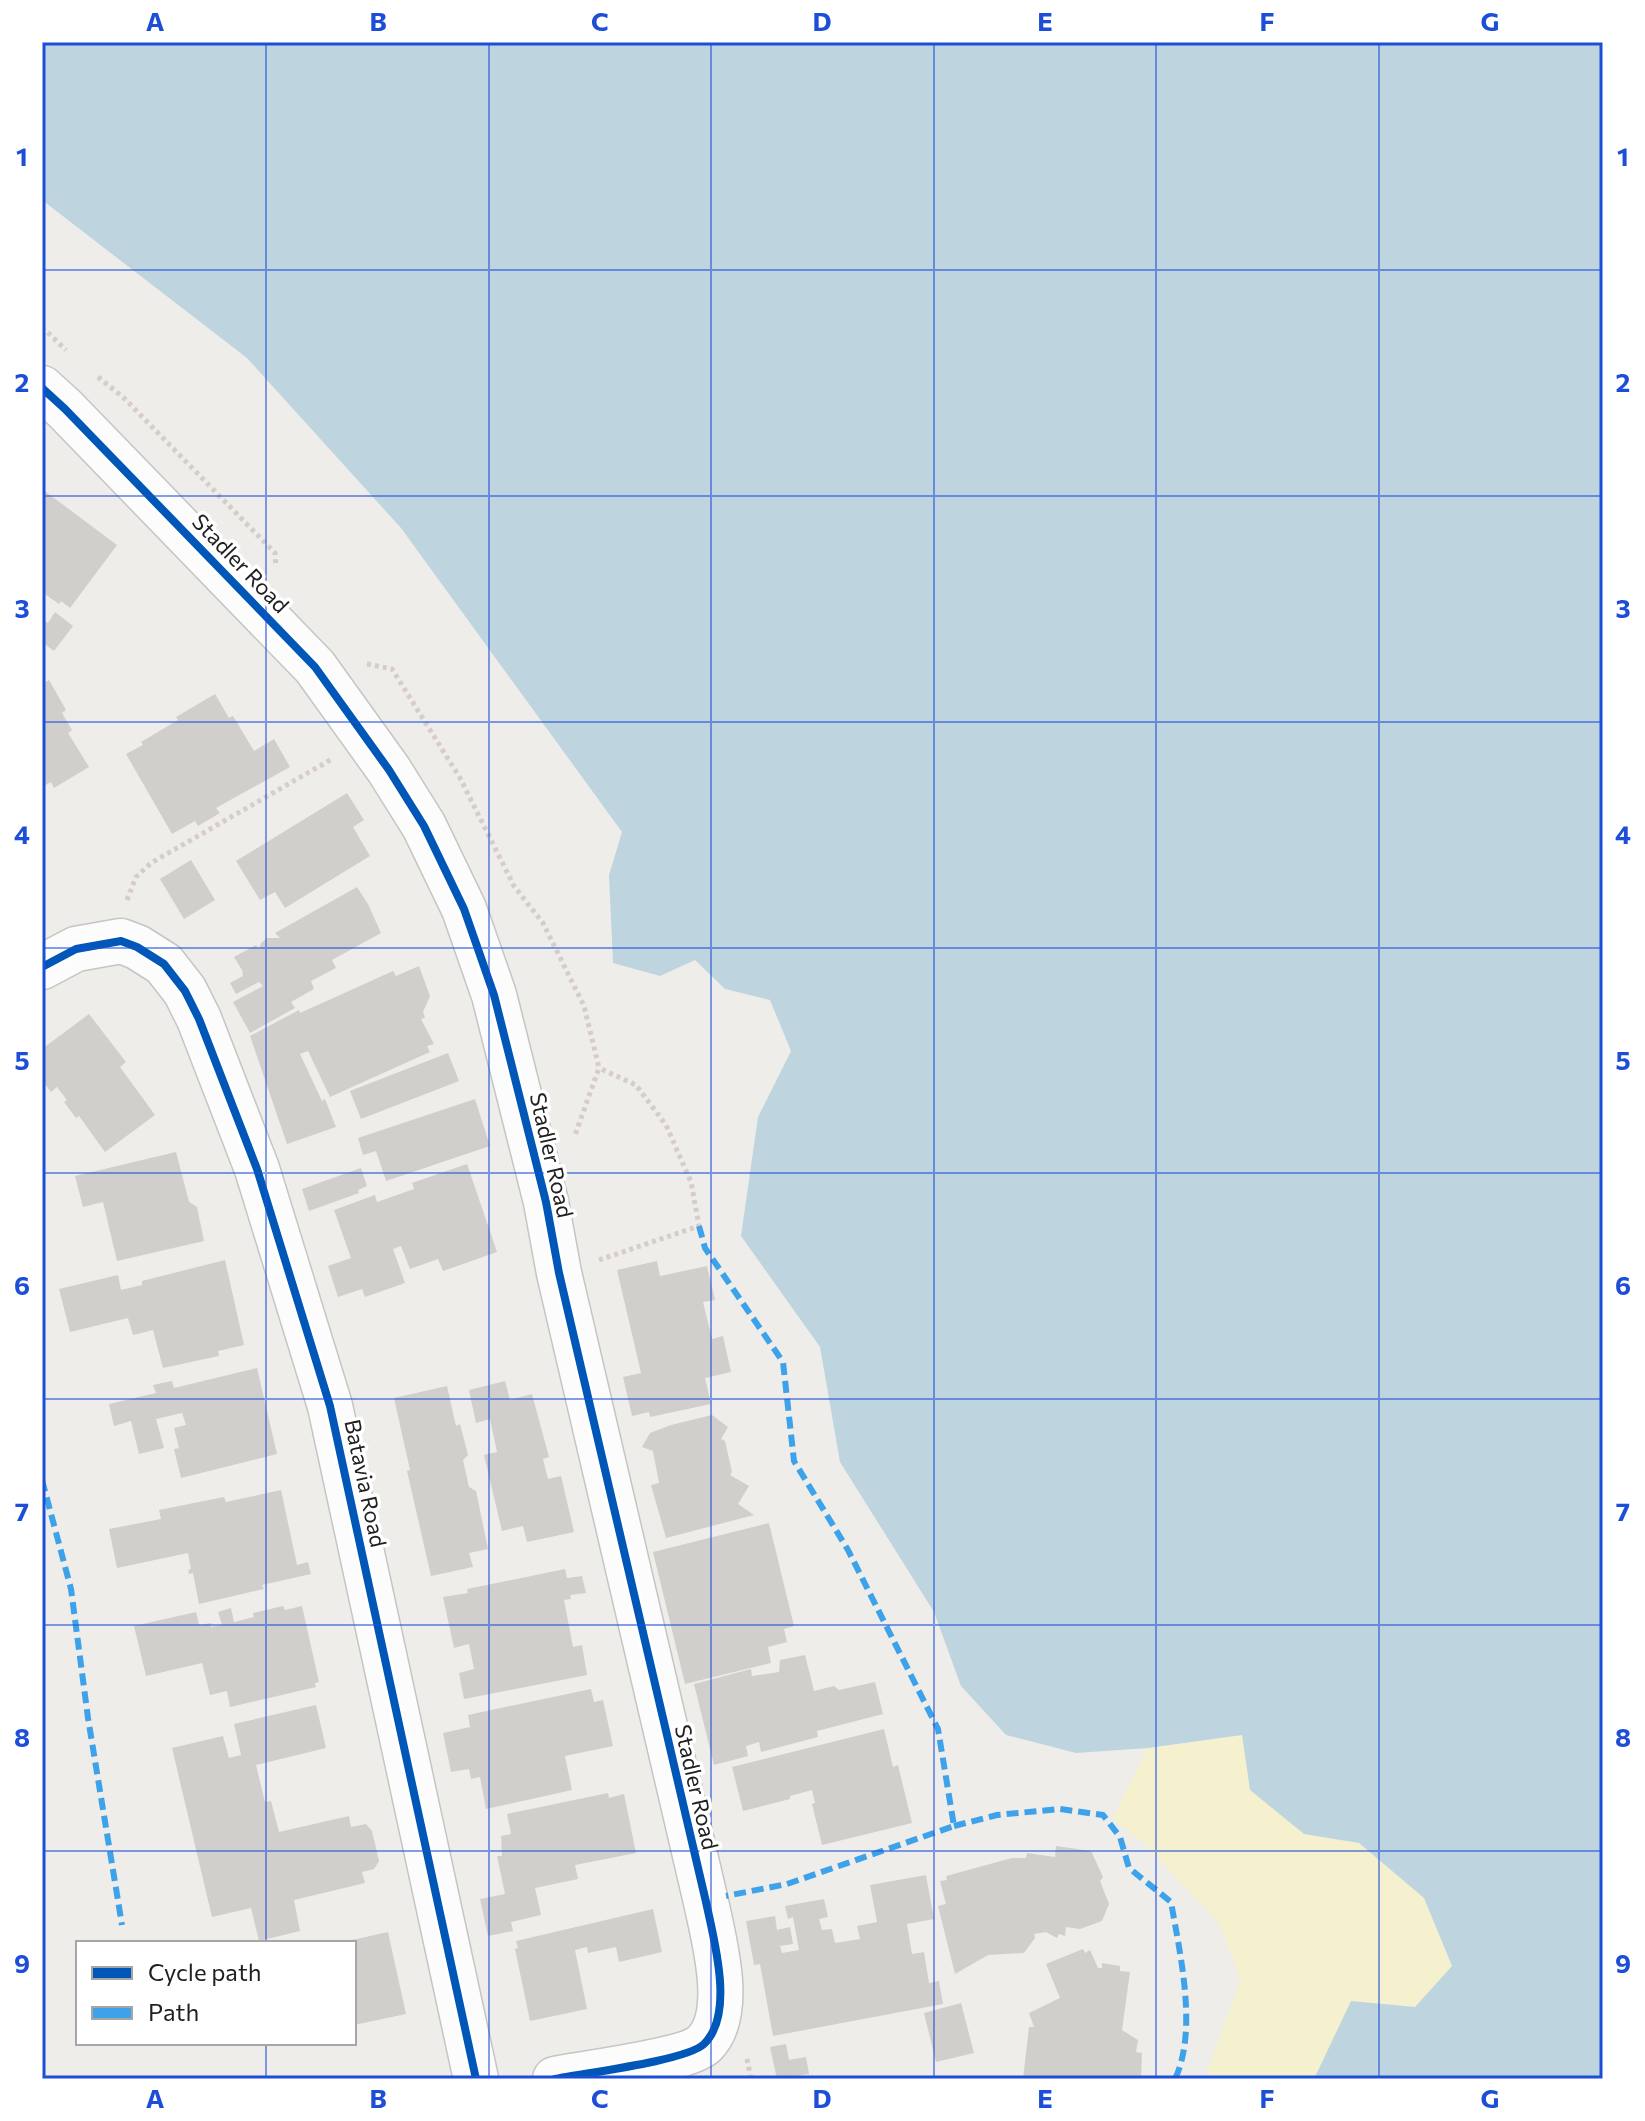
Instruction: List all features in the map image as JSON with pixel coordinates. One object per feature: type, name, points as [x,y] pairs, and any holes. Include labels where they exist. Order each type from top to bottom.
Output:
[{"type":"street","name":"Stadler Road","points":[[42,388],[315,667],[417,815],[464,909],[494,995],[525,1116],[710,1924],[721,1989],[720,2008],[714,2030],[683,2067]]},
{"type":"street","points":[[42,967],[123,924]]},
{"type":"street","name":"Batavia Road","points":[[123,924],[137,947],[164,964],[185,991],[199,1019],[257,1169],[330,1406],[476,2079]]},
{"type":"street","points":[[555,2079],[683,2067]]},
{"type":"path","points":[[123,924],[136,877],[151,863],[334,758]]},
{"type":"path","points":[[585,1265],[699,1226],[691,1182],[666,1125],[636,1085],[599,1068]]},
{"type":"sand","points":[[1242,1735],[1304,1834],[1359,1843],[1424,1898],[1452,1966],[1415,2007],[1351,2001],[1314,2079],[1204,2079],[1241,1980],[1219,1923],[1144,1843],[1112,1819],[1148,1748]]},
{"type":"water","points":[[42,42],[1603,42],[1603,2079],[1314,2079],[1351,2001],[1415,2007],[1452,1966],[1424,1898],[1359,1843],[1304,1834],[1250,1790],[1242,1735],[1148,1748],[1076,1753],[1006,1735],[961,1686],[934,1612],[840,1462],[820,1347],[741,1236],[758,1117],[791,1051],[770,1000],[725,989],[695,960],[660,976],[613,963],[609,875],[622,832],[401,528],[247,358],[42,200]]},
{"type":"building","points":[[42,489],[117,545],[70,608],[42,592],[45,589],[42,587]]},
{"type":"building","points":[[55,612],[73,626],[54,651],[42,642],[42,618],[48,623]]},
{"type":"building","points":[[49,680],[66,710],[62,713],[72,730],[68,733],[89,767],[54,788],[51,782],[42,787],[42,684]]},
{"type":"building","points":[[215,694],[229,718],[233,716],[254,751],[274,739],[290,767],[216,808],[220,813],[198,826],[195,821],[172,834],[126,754],[178,720],[176,717]]},
{"type":"building","points":[[347,793],[364,820],[353,827],[370,856],[285,908],[275,892],[260,900],[236,861]]},
{"type":"building","points":[[191,860],[215,900],[184,919],[160,879]]},
{"type":"building","points":[[357,887],[381,933],[332,960],[336,968],[311,981],[314,989],[291,1002],[295,1008],[250,1033],[233,1002],[263,986],[259,982],[236,994],[230,983],[243,976],[234,957],[256,945],[259,949],[267,938],[280,938],[275,933]]},
{"type":"building","points":[[419,966],[430,996],[423,1012],[425,1018],[421,1019],[434,1044],[427,1046],[430,1052],[330,1097],[308,1051],[300,1054],[322,1101],[325,1099],[336,1127],[287,1144],[250,1036],[299,1010],[300,1013],[393,971],[396,976]]},
{"type":"building","points":[[89,1014],[126,1062],[120,1067],[155,1115],[105,1152],[79,1116],[76,1118],[64,1102],[67,1100],[57,1087],[51,1092],[42,1080],[42,1049]]},
{"type":"building","points":[[448,1053],[459,1081],[361,1119],[350,1091]]},
{"type":"building","points":[[475,1099],[490,1146],[386,1181],[376,1151],[363,1155],[358,1138]]},
{"type":"building","points":[[176,1152],[189,1202],[197,1207],[204,1241],[117,1261],[103,1202],[83,1207],[75,1176]]},
{"type":"building","points":[[467,1164],[497,1252],[443,1271],[438,1259],[410,1269],[401,1246],[393,1249],[405,1283],[365,1297],[362,1289],[338,1297],[328,1266],[351,1258],[334,1210],[375,1195],[377,1202],[414,1189],[412,1183]]},
{"type":"building","points":[[361,1168],[367,1186],[358,1190],[359,1193],[309,1211],[302,1189]]},
{"type":"building","points":[[225,1260],[244,1345],[218,1351],[219,1356],[163,1368],[153,1330],[133,1335],[128,1318],[70,1332],[59,1289],[118,1275],[121,1290],[142,1285],[142,1281]]},
{"type":"building","points":[[657,1261],[660,1276],[707,1266],[715,1300],[703,1302],[712,1339],[723,1336],[731,1372],[705,1378],[711,1404],[650,1417],[649,1412],[632,1416],[623,1377],[641,1373],[617,1270]]},
{"type":"building","points":[[257,1368],[277,1454],[181,1478],[174,1449],[179,1448],[174,1428],[186,1425],[182,1413],[156,1419],[164,1448],[139,1454],[131,1421],[114,1426],[109,1404],[156,1393],[153,1385],[172,1381],[174,1388]]},
{"type":"building","points":[[505,1381],[510,1400],[532,1394],[549,1457],[543,1459],[548,1479],[561,1476],[574,1532],[527,1542],[523,1526],[502,1531],[484,1455],[497,1452],[490,1419],[476,1423],[469,1390]]},
{"type":"building","points":[[447,1386],[456,1426],[460,1424],[468,1455],[463,1460],[469,1487],[476,1491],[488,1549],[469,1553],[473,1567],[431,1576],[394,1398]]},
{"type":"building","points":[[712,1415],[728,1427],[721,1439],[725,1441],[732,1472],[730,1475],[749,1486],[738,1504],[754,1515],[666,1538],[651,1485],[659,1483],[653,1451],[642,1447],[650,1433]]},
{"type":"building","points":[[281,1490],[297,1565],[308,1562],[311,1574],[199,1604],[193,1573],[189,1574],[188,1570],[191,1569],[188,1553],[117,1568],[109,1529],[161,1519],[159,1510],[224,1497],[226,1502]]},
{"type":"building","points":[[769,1523],[794,1626],[784,1629],[787,1642],[768,1647],[771,1663],[685,1684],[653,1552]]},
{"type":"building","points":[[565,1569],[567,1578],[582,1576],[586,1593],[570,1595],[571,1599],[564,1600],[573,1647],[582,1645],[587,1675],[464,1699],[459,1673],[474,1669],[469,1644],[454,1648],[443,1597],[468,1593],[467,1589]]},
{"type":"building","points":[[283,1606],[285,1610],[302,1606],[319,1682],[315,1683],[316,1687],[230,1707],[227,1691],[210,1695],[202,1663],[146,1676],[134,1626],[196,1612],[199,1625],[211,1623],[211,1627],[222,1625],[218,1612],[231,1608],[234,1622],[254,1617],[253,1613]]},
{"type":"building","points":[[805,1655],[814,1691],[834,1686],[839,1690],[875,1682],[883,1714],[817,1731],[818,1737],[761,1752],[759,1742],[746,1746],[748,1756],[714,1765],[694,1684],[751,1669],[752,1676],[779,1672],[780,1660]]},
{"type":"building","points":[[591,1689],[594,1702],[603,1700],[613,1746],[565,1756],[572,1790],[486,1809],[480,1777],[471,1779],[469,1769],[451,1772],[443,1733],[470,1727],[468,1715]]},
{"type":"building","points":[[316,1705],[326,1748],[256,1765],[265,1802],[271,1801],[279,1832],[349,1816],[351,1827],[366,1824],[372,1831],[379,1861],[374,1869],[362,1872],[365,1883],[294,1900],[300,1931],[259,1941],[251,1908],[212,1917],[172,1748],[223,1736],[229,1758],[241,1755],[234,1724]]},
{"type":"building","points":[[884,1729],[893,1767],[898,1765],[912,1823],[822,1845],[812,1804],[815,1803],[812,1790],[743,1811],[732,1767]]},
{"type":"building","points":[[608,1793],[609,1798],[624,1794],[636,1853],[575,1865],[578,1879],[535,1888],[541,1915],[511,1922],[513,1931],[488,1936],[480,1899],[505,1894],[497,1856],[502,1856],[501,1836],[511,1834],[507,1814]]},
{"type":"building","points":[[1056,1846],[1091,1851],[1103,1877],[1100,1881],[1109,1904],[1102,1921],[1080,1929],[1066,1927],[1065,1936],[1059,1934],[1057,1938],[1046,1932],[1034,1934],[1035,1938],[1024,1953],[988,1955],[955,1974],[938,1906],[946,1904],[940,1881],[947,1880],[946,1876],[1012,1858],[1026,1858],[1027,1853],[1055,1857]]},
{"type":"building","points":[[926,1875],[934,1919],[907,1924],[912,1954],[924,1952],[929,1983],[939,1981],[943,2004],[773,2036],[760,1964],[754,1965],[746,1921],[775,1916],[777,1930],[790,1927],[793,1944],[780,1946],[782,1953],[799,1950],[793,1917],[788,1919],[785,1906],[824,1899],[828,1917],[819,1919],[822,1930],[832,1929],[835,1943],[860,1939],[857,1926],[877,1922],[870,1885]]},
{"type":"building","points":[[653,1909],[662,1952],[619,1962],[616,1947],[588,1953],[587,1947],[575,1950],[587,2009],[530,2021],[516,1941]]},
{"type":"building","points":[[388,1932],[406,2014],[356,2025],[356,1941],[348,1941]]},
{"type":"building","points":[[1083,1949],[1085,1953],[1090,1950],[1098,1968],[1102,1968],[1102,1963],[1120,1966],[1120,1971],[1130,1972],[1122,2030],[1138,2040],[1136,2052],[1142,2053],[1141,2079],[1023,2079],[1029,2027],[1034,2027],[1029,2013],[1060,1998],[1046,1964]]},
{"type":"building","points":[[961,2003],[974,2053],[936,2062],[924,2013]]},
{"type":"building","points":[[786,2044],[789,2060],[806,2057],[809,2074],[777,2079],[770,2047]]},
{"type":"marked path","points":[[699,1226],[705,1248],[783,1362],[794,1461],[848,1550],[938,1729],[954,1826],[787,1884],[726,1896]]},
{"type":"marked path","points":[[42,1480],[71,1589],[88,1718],[122,1925]]},
{"type":"marked path","points":[[954,1826],[997,1815],[1060,1809],[1103,1815],[1120,1837],[1129,1868],[1171,1902],[1186,2015],[1182,2059],[1175,2079]]},
{"type":"cycle path","points":[[42,388],[315,667],[389,770],[424,826],[464,909],[494,995],[546,1202],[559,1273],[706,1902],[720,1976],[719,2014],[704,2044],[657,2061],[555,2079]]},
{"type":"cycle path","points":[[42,967],[76,949],[121,941],[164,964],[185,991],[199,1019],[257,1169],[330,1406],[476,2079]]}]
